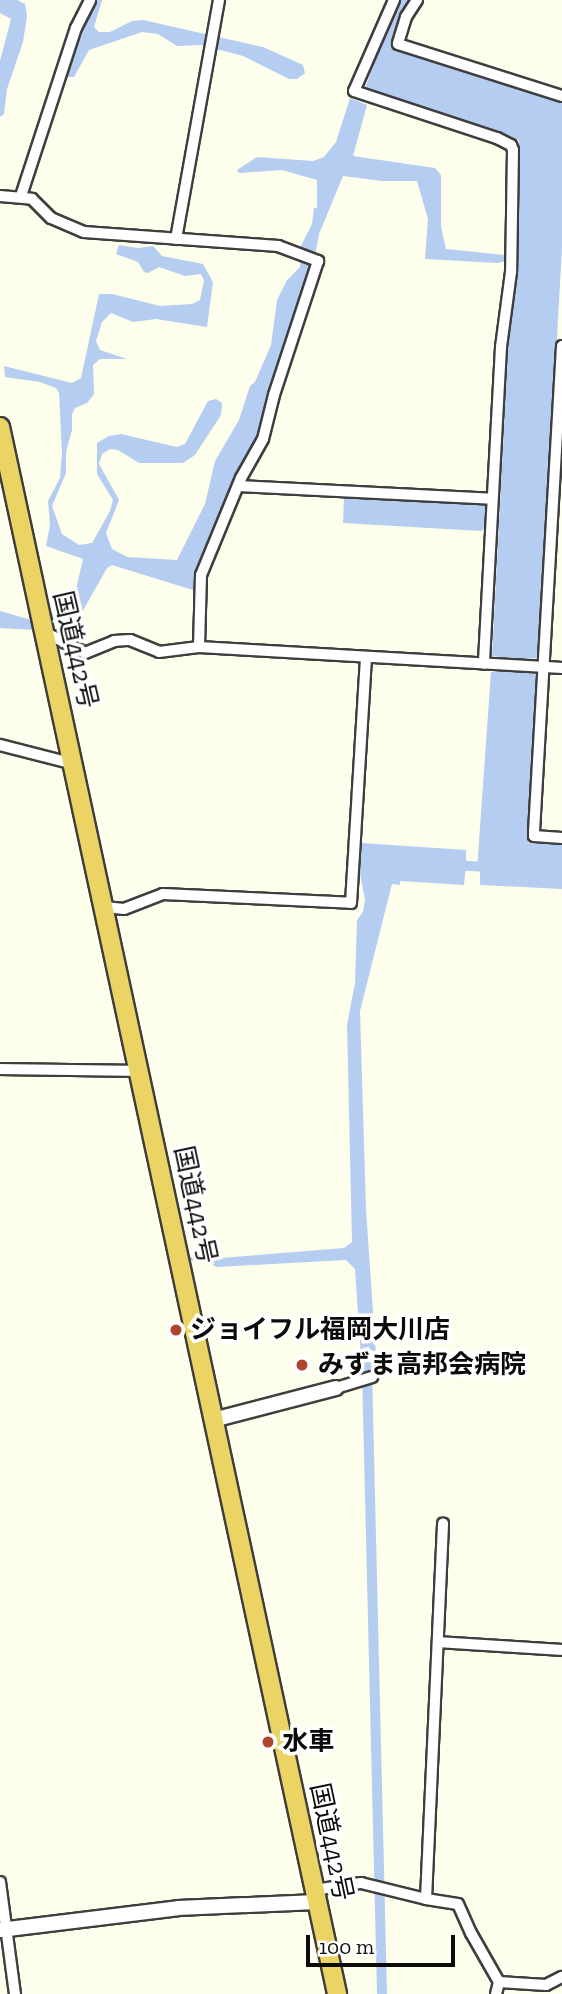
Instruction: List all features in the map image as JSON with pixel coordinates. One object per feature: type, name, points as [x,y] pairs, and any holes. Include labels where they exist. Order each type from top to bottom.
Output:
[{"type":"highway","name":"国道442号","points":[[0,427],[337,1994]]},
{"type":"street","points":[[21,196],[76,28],[90,0]]},
{"type":"street","points":[[176,239],[219,0]]},
{"type":"street","points":[[394,0],[354,91],[497,138],[512,145],[513,150],[511,272],[501,348],[492,499],[488,664]]},
{"type":"street","points":[[417,0],[406,17],[398,44],[562,96]]},
{"type":"street","points":[[0,196],[32,199],[66,226],[84,232],[278,246],[318,261],[274,394],[263,439],[238,486],[201,575],[199,647]]},
{"type":"street","points":[[562,346],[557,503],[541,667],[534,832],[534,836],[562,838]]},
{"type":"street","points":[[238,486],[492,499]]},
{"type":"street","points":[[44,635],[52,636],[85,653],[114,641],[130,640],[159,652],[199,647],[366,659],[562,668]]},
{"type":"street","points":[[104,907],[124,909],[153,895],[163,894],[351,903],[366,659]]},
{"type":"street","points":[[0,745],[74,764]]},
{"type":"street","points":[[0,1069],[139,1071]]},
{"type":"street","points":[[214,1420],[372,1377]]},
{"type":"street","points":[[426,1899],[443,1523]]},
{"type":"street","points":[[438,1642],[562,1650]]},
{"type":"street","points":[[0,1882],[3,1929],[15,1994]]},
{"type":"street","points":[[3,1929],[178,1908],[316,1896],[361,1883],[458,1904],[498,1988],[546,1985],[562,1976]]},
{"type":"water","points":[[0,0],[17,0],[25,4],[27,16],[23,42],[7,89],[4,114],[0,117],[0,61],[11,19],[0,13]]},
{"type":"water","points":[[95,0],[102,0],[94,27],[99,32],[110,32],[132,21],[143,20],[263,47],[303,65],[305,73],[297,79],[289,79],[243,56],[201,45],[177,46],[158,34],[142,32],[89,50],[74,77],[66,77]]},
{"type":"water","points":[[398,0],[409,0],[390,48],[562,103],[562,248],[539,658],[521,659],[520,670],[537,675],[528,843],[562,845],[562,889],[480,885],[480,871],[477,870],[491,672],[504,672],[507,658],[492,656],[519,140],[365,88]]},
{"type":"water","points":[[350,98],[367,105],[353,156],[435,168],[441,175],[441,227],[446,249],[504,255],[506,261],[498,263],[425,259],[428,219],[417,181],[382,181],[343,176],[319,234],[315,256],[259,436],[232,485],[198,570],[196,591],[112,565],[107,568],[81,614],[37,630],[0,628],[0,611],[35,621],[72,606],[83,559],[46,546],[50,525],[48,501],[60,478],[62,452],[59,393],[56,388],[40,382],[5,377],[4,366],[72,383],[81,378],[99,294],[112,294],[160,306],[192,304],[200,300],[204,280],[201,274],[185,276],[159,267],[148,273],[144,272],[138,262],[116,254],[119,245],[138,248],[153,246],[162,256],[203,264],[213,282],[207,327],[156,319],[133,322],[111,313],[102,322],[96,341],[100,350],[127,359],[100,359],[93,365],[94,394],[87,403],[75,408],[72,414],[72,430],[66,452],[66,473],[52,506],[62,534],[79,545],[92,543],[110,511],[113,500],[97,474],[97,443],[109,436],[121,434],[177,447],[185,444],[208,401],[216,399],[222,403],[221,415],[195,455],[183,463],[139,463],[118,450],[110,449],[102,454],[99,464],[119,500],[106,533],[112,549],[127,557],[177,560],[205,504],[215,461],[239,420],[250,386],[255,382],[271,345],[277,300],[287,280],[300,267],[301,246],[312,224],[314,208],[317,208],[317,180],[282,170],[239,173],[237,170],[257,157],[313,161],[324,157],[336,142]]},
{"type":"water","points":[[344,497],[485,505],[485,529],[481,531],[343,523]]},
{"type":"water","points":[[362,843],[466,850],[466,863],[464,885],[400,881],[400,885],[392,884],[360,1011],[366,1209],[377,1370],[362,1372],[355,1269],[346,1260],[216,1267],[209,1262],[186,1260],[186,1257],[221,1258],[344,1248],[352,1242],[347,1025],[355,983],[357,920],[363,912],[365,900],[360,873]]},
{"type":"waterway","points":[[452,865],[488,867]]},
{"type":"waterway","points":[[367,1371],[382,1994]]},
{"type":"place","name":"ジョイフル福岡大川店","points":[[176,1330]]},
{"type":"place","name":"みずま高邦会病院","points":[[302,1365]]},
{"type":"place","name":"水車","points":[[268,1742]]}]
